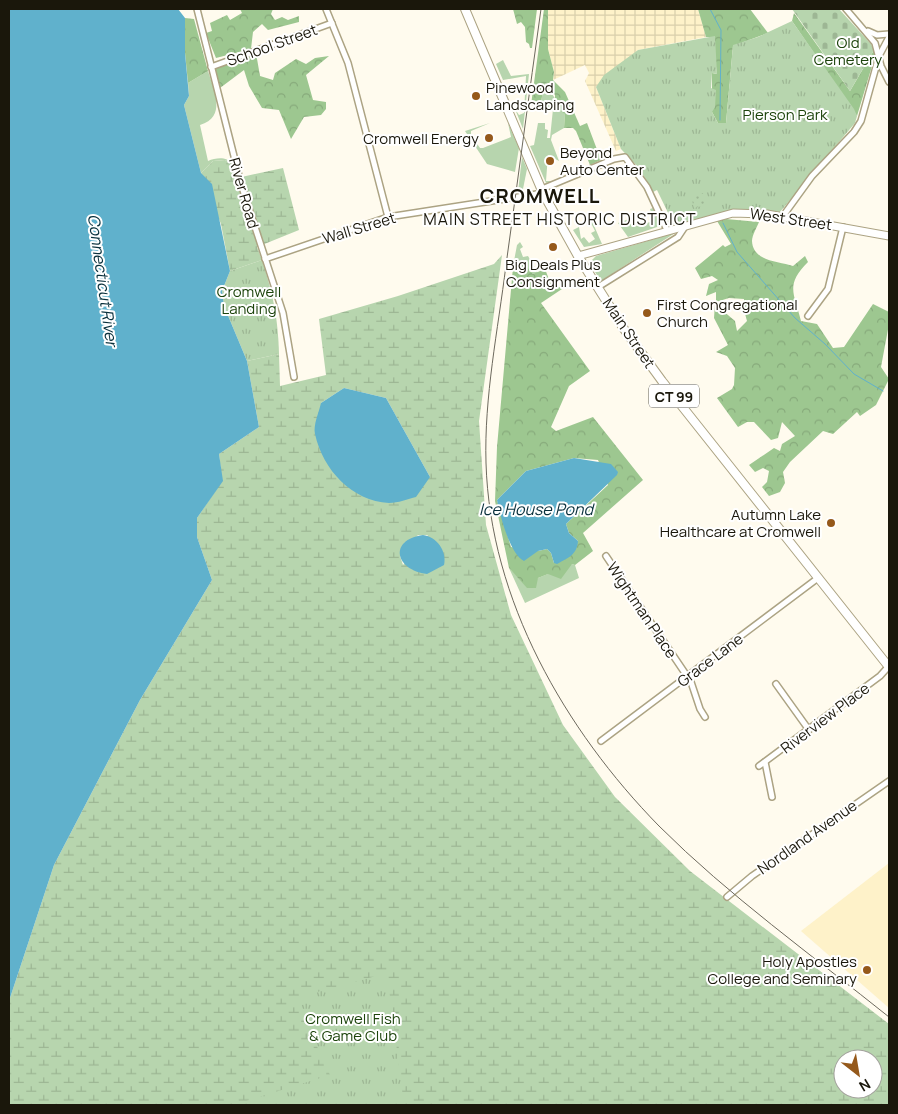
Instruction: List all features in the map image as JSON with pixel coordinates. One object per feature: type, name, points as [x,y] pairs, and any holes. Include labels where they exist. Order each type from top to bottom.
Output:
[{"type":"main road","name":"Main Street","points":[[465,9],[542,191],[578,256],[658,375],[889,667]]},
{"type":"main road","name":"West Street","points":[[578,256],[733,213],[783,216],[889,236]]},
{"type":"street","name":"River Road","points":[[198,9],[241,184],[283,313],[294,377]]},
{"type":"street","points":[[326,9],[348,63],[388,218]]},
{"type":"street","points":[[846,9],[875,43],[889,82]]},
{"type":"street","name":"School Street","points":[[211,67],[332,23]]},
{"type":"street","points":[[783,216],[812,176],[854,132],[865,111],[879,56],[889,36],[877,35],[864,28]]},
{"type":"street","name":"Wall Street","points":[[265,259],[388,218],[542,191],[614,158],[625,157],[647,187],[667,230]]},
{"type":"street","points":[[598,287],[679,236],[686,225]]},
{"type":"street","points":[[808,316],[828,289],[843,227]]},
{"type":"street","name":"Wightman Place","points":[[606,556],[687,677],[705,717]]},
{"type":"street","name":"Grace Lane","points":[[601,741],[818,578]]},
{"type":"street","name":"Riverview Place","points":[[759,766],[880,676],[889,667]]},
{"type":"street","points":[[776,684],[809,730]]},
{"type":"street","points":[[765,762],[772,797]]},
{"type":"street","name":"Nordland Avenue","points":[[727,897],[747,879],[889,781]]},
{"type":"shaded area","points":[[548,9],[698,9],[706,37],[638,50],[596,87],[621,149],[616,151],[585,81],[589,73],[585,65],[553,80],[554,72],[548,49]]},
{"type":"shaded area","name":"Holy Apostles College and Seminary","points":[[889,863],[889,1008],[801,931]]},
{"type":"green space","points":[[240,9],[273,9],[271,14],[275,20],[282,17],[288,20],[299,16],[299,22],[268,30],[262,24],[253,32],[251,49],[216,58],[206,33],[212,31],[210,23],[227,15],[230,20],[242,13]]},
{"type":"green space","points":[[513,9],[537,9],[532,48],[526,42],[525,27],[521,22],[517,24]]},
{"type":"green space","points":[[544,9],[548,9],[548,49],[554,72],[553,80],[565,92],[580,126],[587,123],[601,160],[590,165],[576,131],[573,128],[564,128],[565,114],[555,107],[555,95],[545,83],[540,106],[531,105]]},
{"type":"green space","points":[[698,9],[750,9],[768,33],[733,46],[726,123],[718,123],[712,112],[712,73],[717,74],[712,37],[706,37]]},
{"type":"green space","name":"Old Cemetery","points":[[792,9],[839,9],[871,44],[874,50],[850,91]]},
{"type":"green space","points":[[794,13],[850,91],[874,50],[875,56],[857,116],[792,21]]},
{"type":"green space","points":[[185,18],[194,19],[208,71],[188,83],[185,53]]},
{"type":"green space","name":"Pierson Park","points":[[792,21],[854,109],[857,116],[855,123],[780,212],[737,210],[671,225],[667,221],[671,219],[657,190],[653,192],[639,168],[621,149],[596,87],[604,75],[638,50],[715,36],[717,74],[712,73],[711,88],[716,90],[715,107],[712,112],[718,123],[726,123],[733,45],[758,37]]},
{"type":"green space","points":[[256,53],[260,76],[273,80],[275,73],[296,59],[306,64],[315,58],[329,56],[306,75],[313,100],[326,102],[326,109],[321,115],[304,117],[291,139],[279,110],[262,108],[249,86],[244,70],[220,88],[215,69]]},
{"type":"green space","points":[[503,60],[511,76],[529,74],[523,129],[515,109],[519,115],[524,113],[526,76],[503,80],[496,64]]},
{"type":"green space","points":[[208,71],[215,95],[216,110],[208,121],[200,125],[208,161],[224,159],[233,164],[225,160],[213,161],[201,173],[184,105],[189,96],[188,83]]},
{"type":"green space","points":[[545,83],[565,114],[564,128],[552,135],[551,140],[559,161],[548,155],[546,181],[552,181],[546,183],[530,146],[534,145],[538,123],[545,123],[545,129],[548,130],[547,138],[550,138],[553,109],[540,106]]},
{"type":"green space","points":[[490,123],[471,131],[471,135],[480,148],[483,148],[511,137],[508,123],[519,148],[515,172],[487,164],[465,131]]},
{"type":"green space","points":[[522,157],[527,169],[523,189],[518,192]]},
{"type":"green space","points":[[225,160],[233,164],[237,178],[283,168],[299,230],[257,247],[262,260],[230,271],[221,224],[201,173],[213,161]]},
{"type":"green space","points":[[703,193],[707,205],[694,208],[691,196]]},
{"type":"green space","points":[[653,208],[659,223],[657,227],[628,237],[618,223],[629,219],[632,227],[654,221],[650,209]]},
{"type":"green space","points":[[726,219],[759,222],[752,241],[753,248],[768,260],[793,266],[805,256],[808,262],[796,277],[793,290],[801,321],[817,324],[833,348],[844,347],[873,304],[889,312],[889,324],[881,367],[889,379],[876,405],[860,416],[857,412],[833,434],[823,431],[790,462],[783,472],[785,483],[780,492],[769,496],[762,487],[767,482],[769,471],[763,468],[755,472],[749,465],[774,448],[780,451],[782,444],[795,436],[782,422],[778,438],[771,440],[754,422],[747,422],[738,427],[717,398],[732,389],[735,368],[727,356],[716,352],[728,345],[714,318],[715,304],[735,321],[737,331],[747,321],[744,299],[729,298],[716,302],[716,292],[706,296],[709,284],[718,280],[712,276],[701,279],[695,268],[723,245],[725,247],[731,244],[717,221]]},
{"type":"green space","points":[[592,221],[602,244],[584,247],[573,230],[579,227],[581,239],[584,237],[589,243],[595,239],[591,233],[595,231],[592,225],[588,227],[586,223]]},
{"type":"green space","points":[[675,233],[601,281],[591,266],[592,260],[596,256]]},
{"type":"green space","points":[[520,242],[523,247],[520,249],[523,257],[528,256],[538,273],[533,274],[522,260],[519,263],[514,261],[517,245]]},
{"type":"green space","points":[[502,255],[479,421],[486,525],[511,615],[563,725],[615,797],[690,871],[889,1024],[889,1105],[9,1105],[9,1001],[54,865],[140,700],[212,580],[197,537],[197,518],[222,481],[219,454],[259,427],[247,361],[279,354],[280,386],[326,375],[319,319],[398,296],[494,264]],"holes":[[[344,388],[386,398],[430,477],[321,403]],[[418,535],[428,535],[403,565],[400,556]]]},
{"type":"green space","name":"Cromwell Landing","points":[[262,260],[274,306],[279,354],[247,361],[224,306],[222,291],[230,271]]},
{"type":"green space","points":[[522,260],[533,274],[545,269],[552,287],[565,287],[541,303],[590,371],[569,386],[551,427],[556,431],[593,417],[643,480],[583,533],[593,551],[575,565],[572,564],[561,579],[548,574],[538,578],[536,588],[527,588],[509,568],[495,501],[497,447],[513,267],[514,261],[519,263]],"holes":[[[574,458],[598,460],[608,485],[566,524],[569,533],[578,541],[554,563],[551,553],[547,549],[538,551],[511,547],[497,500],[526,471]]]},
{"type":"green space","points":[[572,564],[575,565],[579,578],[525,603],[509,568],[528,588],[538,578]]},
{"type":"green space","name":"Cromwell Fish & Game Club","points":[[387,973],[404,1105],[233,1105],[330,1075],[295,998]]},
{"type":"water","name":"Connecticut River","points":[[9,9],[178,9],[185,18],[185,53],[189,96],[184,105],[201,173],[212,184],[230,271],[222,291],[224,306],[247,361],[259,427],[219,454],[223,481],[197,518],[197,537],[212,580],[140,700],[54,865],[9,1001]]},
{"type":"water","points":[[344,388],[386,398],[430,477],[416,497],[392,503],[376,501],[351,490],[332,471],[319,447],[315,434],[316,418],[321,403]]},
{"type":"water","name":"Ice House Pond","points":[[574,458],[611,464],[618,472],[617,475],[566,524],[569,533],[578,541],[576,550],[571,556],[557,564],[554,563],[551,553],[547,549],[538,551],[524,561],[514,551],[510,543],[497,500],[526,471]]},
{"type":"water","points":[[423,535],[437,542],[445,560],[444,565],[427,574],[408,567],[402,561],[400,555],[400,548],[404,543],[412,538]]},
{"type":"waterway","points":[[710,9],[721,30],[720,120]]},
{"type":"waterway","points":[[723,223],[737,252],[795,318],[825,344],[854,374],[883,391]]},
{"type":"railway","points":[[541,9],[492,364],[486,438],[486,463],[491,514],[502,564],[518,613],[539,660],[564,705],[593,748],[659,826],[742,901],[889,1017]]},
{"type":"place","name":"Pinewood Landscaping","points":[[476,96]]},
{"type":"place","name":"Cromwell Energy","points":[[489,138]]},
{"type":"place","name":"Beyond Auto Center","points":[[550,161]]},
{"type":"place","name":"Big Deals Plus Consignment","points":[[553,247]]},
{"type":"place","name":"First Congregational Church","points":[[647,313]]},
{"type":"place","name":"Autumn Lake Healthcare at Cromwell","points":[[831,523]]},
{"type":"place","name":"Holy Apostles College and Seminary","points":[[867,970]]},
{"type":"district","name":"CROMWELL","points":[[540,195]]},
{"type":"district","name":"MAIN STREET HISTORIC DISTRICT","points":[[560,219]]}]
